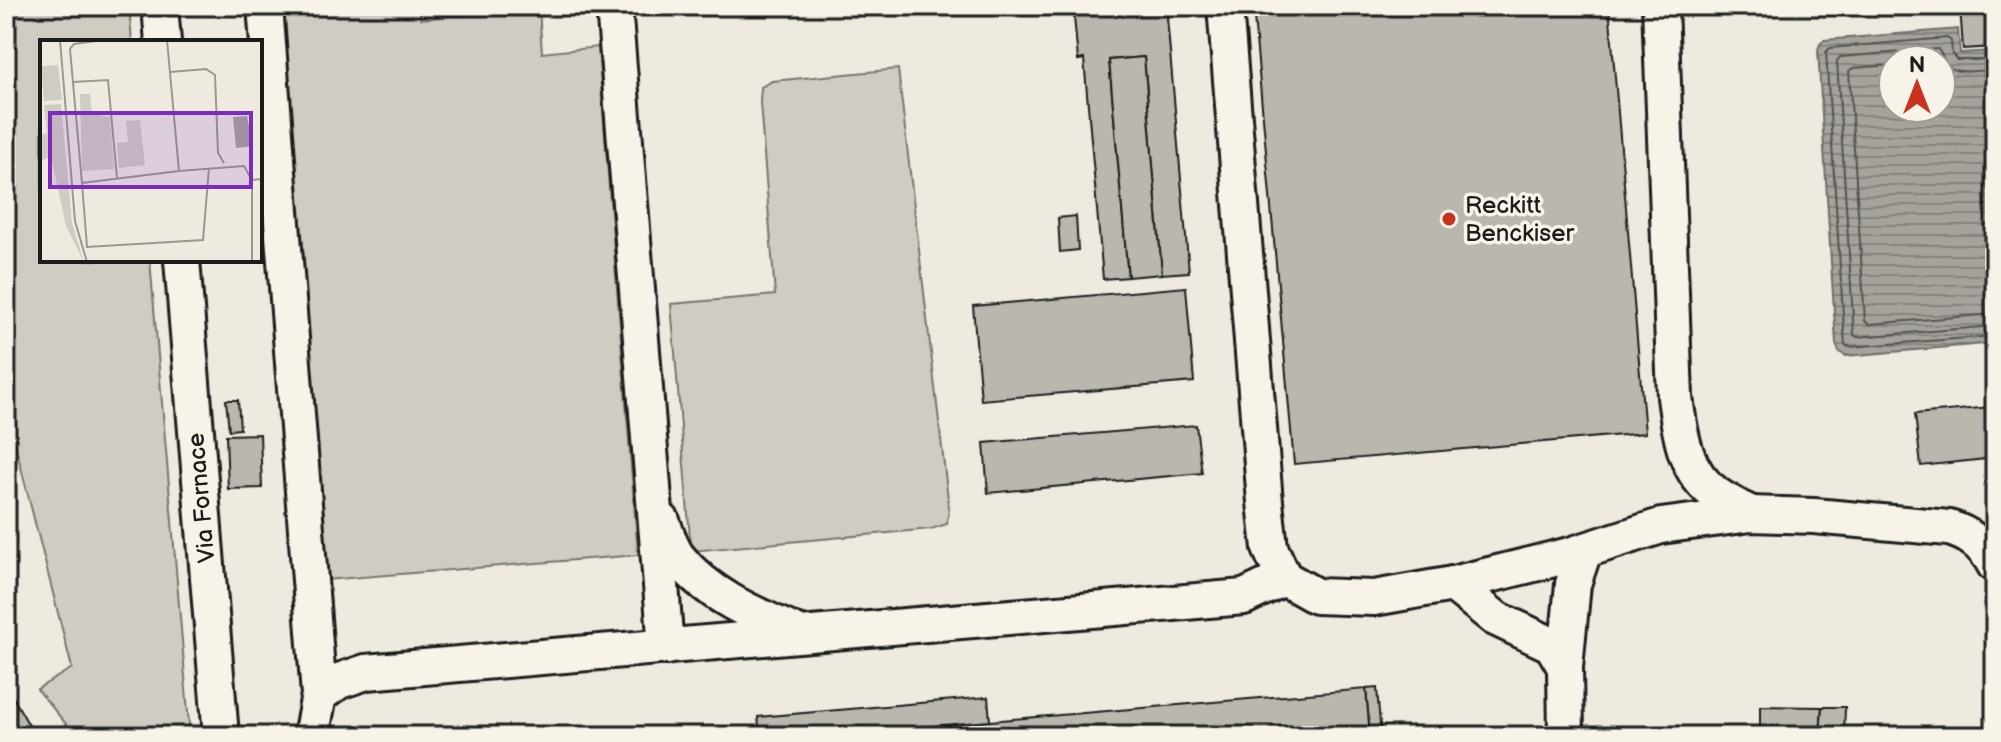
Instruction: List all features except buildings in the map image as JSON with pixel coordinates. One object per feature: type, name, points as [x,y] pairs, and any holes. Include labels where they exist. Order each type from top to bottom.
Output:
[{"type":"street","points":[[160,6],[163,40]]},
{"type":"street","points":[[265,6],[319,695],[314,736]]},
{"type":"street","points":[[614,6],[666,647]]},
{"type":"street","points":[[1225,6],[1265,502],[1270,548],[1284,578],[1316,596],[1374,598],[1453,584],[1584,551],[1661,526],[1751,514],[1814,516],[1949,528],[1965,533],[1979,543],[1995,565]]},
{"type":"street","points":[[1660,6],[1675,397],[1680,438],[1693,471],[1715,494],[1751,514]]},
{"type":"street","name":"Via Fornace","points":[[182,262],[221,736]]},
{"type":"street","points":[[654,500],[675,553],[703,584],[748,612],[801,635]]},
{"type":"street","points":[[1566,736],[1565,667],[1573,584],[1584,551]]},
{"type":"street","points":[[319,695],[339,681],[366,672],[1244,597],[1284,578]]},
{"type":"street","points":[[1453,584],[1495,618],[1552,645],[1565,667]]},
{"type":"shaded area","points":[[6,6],[129,6],[132,40],[40,40],[40,262],[150,262],[190,736],[76,736],[37,689],[72,668],[13,436],[6,438]]},
{"type":"shaded area","points":[[279,6],[419,6],[421,19],[539,8],[542,53],[598,47],[638,555],[325,580]]},
{"type":"shaded area","points":[[898,69],[949,508],[947,524],[931,529],[691,551],[671,304],[775,295],[761,87],[772,81]]},
{"type":"water","points":[[1958,29],[1960,53],[1991,51],[1995,94],[1995,343],[1846,356],[1839,352],[1836,344],[1820,44],[1824,40]]},
{"type":"place","name":"Reckitt Benckiser","points":[[1449,219]]}]
